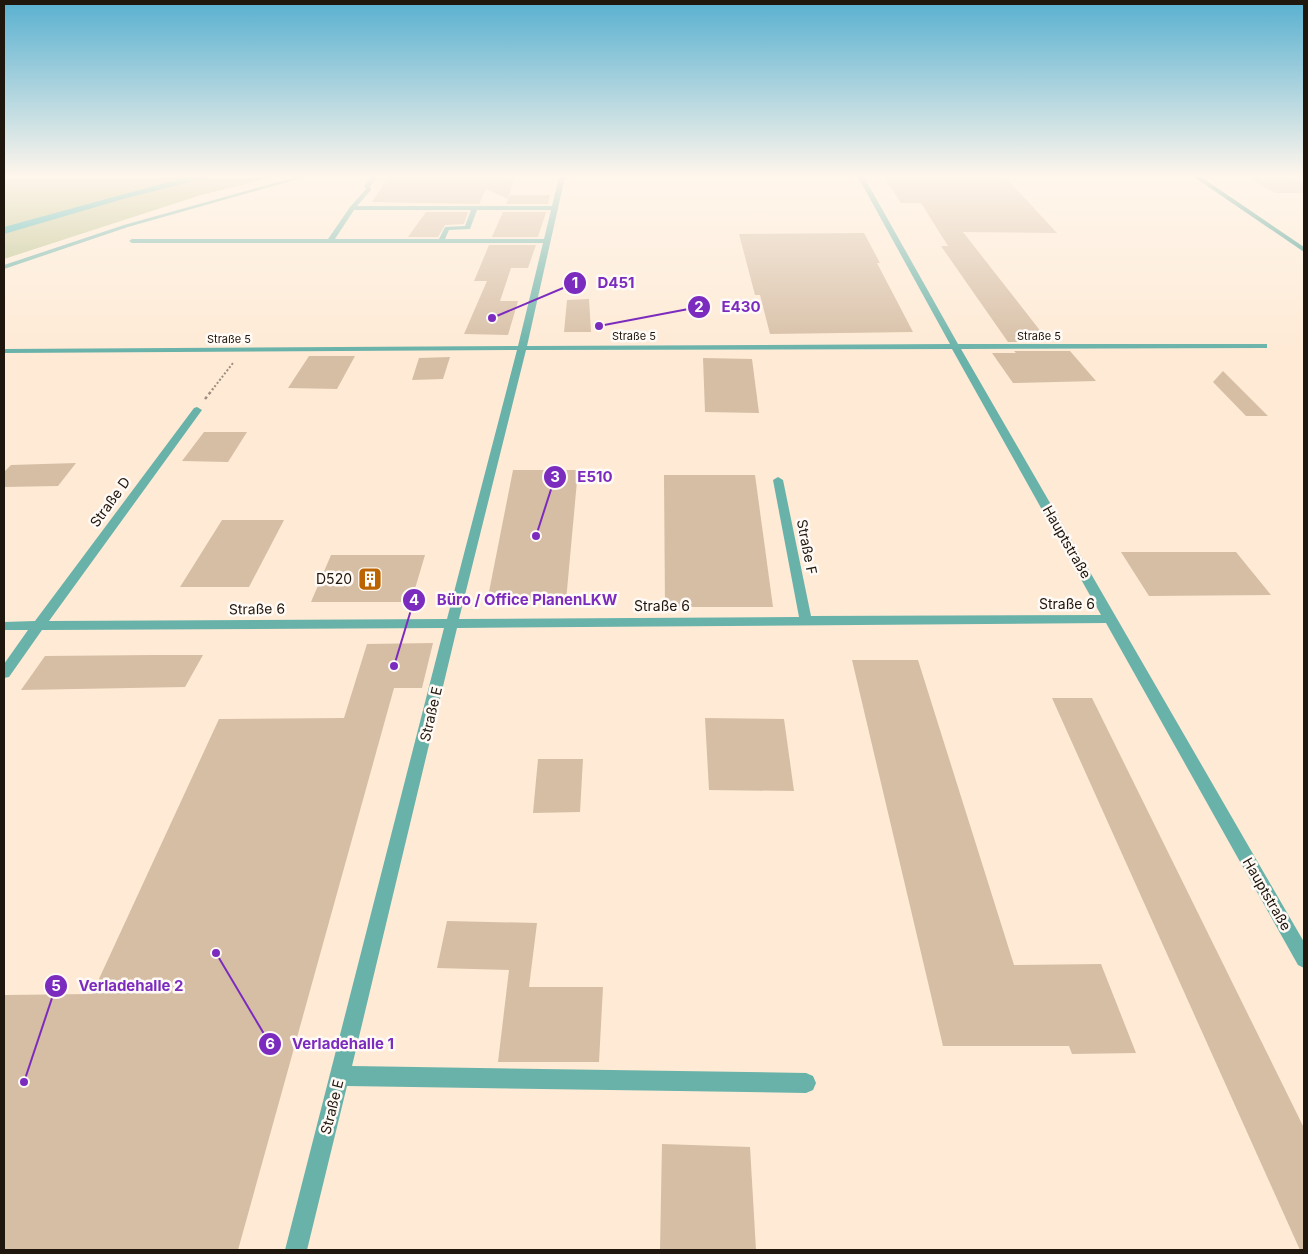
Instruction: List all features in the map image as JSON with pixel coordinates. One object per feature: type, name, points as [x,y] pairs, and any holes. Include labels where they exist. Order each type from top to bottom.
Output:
[{"type":"street","points":[[1283,236],[1304,250]]},
{"type":"lane","points":[[4,267],[98,236]]},
{"type":"lane","points":[[330,241],[334,236]]},
{"type":"lane","points":[[440,241],[443,236]]},
{"type":"lane","name":"Straße E","points":[[296,1250],[522,348],[548,236]]},
{"type":"lane","name":"Hauptstraße","points":[[893,236],[1304,959]]},
{"type":"lane","points":[[132,241],[547,241]]},
{"type":"lane","name":"Straße 5","points":[[4,351],[1264,346]]},
{"type":"lane","name":"Straße D","points":[[4,673],[198,410]]},
{"type":"lane","name":"Straße F","points":[[778,480],[806,620]]},
{"type":"lane","name":"Straße 6","points":[[4,626],[1111,619]]},
{"type":"lane","points":[[340,1076],[806,1083]]},
{"type":"path","points":[[198,410],[243,350]]},
{"type":"green space","points":[[4,236],[76,236],[4,259]]},
{"type":"building","points":[[409,236],[439,236],[438,237],[408,237]]},
{"type":"building","points":[[493,236],[538,236],[538,237],[492,237]]},
{"type":"building","points":[[739,236],[865,236],[880,263],[877,263],[913,332],[770,334],[760,295],[755,295]]},
{"type":"building","points":[[941,236],[966,236],[1049,342],[1008,342],[941,246],[948,246]]},
{"type":"building","points":[[489,245],[536,245],[528,268],[511,268],[500,301],[518,301],[508,335],[464,334],[487,281],[474,281]]},
{"type":"building","points":[[589,299],[591,332],[564,332],[567,300]]},
{"type":"building","points":[[1014,351],[1070,351],[1096,381],[1013,383],[992,353],[1016,353]]},
{"type":"building","points":[[309,356],[355,356],[337,389],[288,388]]},
{"type":"building","points":[[450,357],[443,379],[412,380],[419,358]]},
{"type":"building","points":[[703,358],[752,359],[759,413],[705,412]]},
{"type":"building","points":[[1223,371],[1268,416],[1246,416],[1213,382]]},
{"type":"building","points":[[204,432],[247,432],[228,462],[182,461]]},
{"type":"building","points":[[76,463],[58,486],[4,487],[4,472],[11,465]]},
{"type":"building","points":[[513,470],[578,470],[566,601],[487,602]]},
{"type":"building","points":[[664,475],[755,475],[773,607],[665,607]]},
{"type":"building","points":[[222,520],[284,520],[249,587],[180,587]]},
{"type":"building","points":[[1121,552],[1236,552],[1271,595],[1149,596]]},
{"type":"building","name":"D520","points":[[331,555],[425,555],[411,602],[311,602]]},
{"type":"building","points":[[433,643],[422,688],[394,688],[238,1250],[4,1250],[4,995],[92,994],[219,719],[344,718],[367,644]]},
{"type":"building","points":[[203,655],[185,687],[21,690],[45,656]]},
{"type":"building","points":[[852,660],[918,660],[1014,965],[1101,964],[1136,1053],[1072,1054],[1069,1046],[943,1046]]},
{"type":"building","points":[[1052,698],[1092,698],[1304,1128],[1304,1250],[1300,1250]]},
{"type":"building","points":[[705,718],[784,719],[794,791],[709,790]]},
{"type":"building","points":[[538,759],[583,759],[580,812],[533,813]]},
{"type":"building","points":[[447,921],[537,923],[529,987],[603,987],[599,1062],[498,1062],[509,970],[437,968]]},
{"type":"building","points":[[662,1144],[750,1147],[756,1250],[660,1250]]},
{"type":"place","name":"D451","points":[[492,318]]},
{"type":"place","name":"E430","points":[[599,326]]},
{"type":"place","name":"E510","points":[[536,536]]},
{"type":"place","name":"D520","points":[[370,579]]},
{"type":"place","name":"Büro / Office PlanenLKW","points":[[394,666]]},
{"type":"place","name":"Verladehalle 1","points":[[216,953]]},
{"type":"place","name":"Verladehalle 2","points":[[24,1082]]}]
